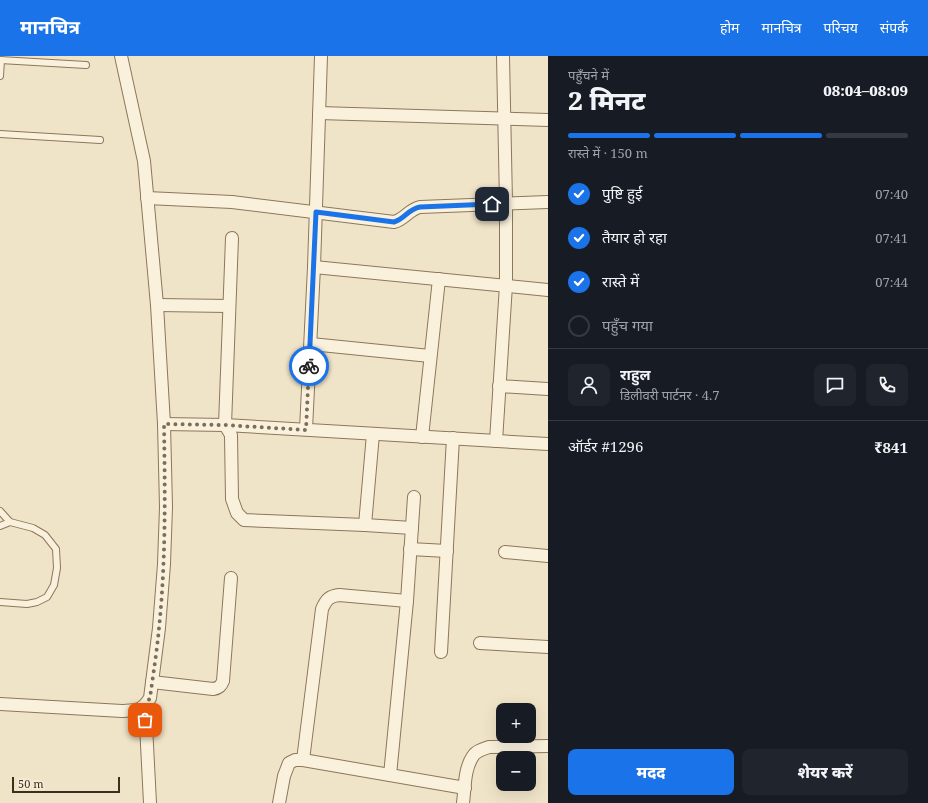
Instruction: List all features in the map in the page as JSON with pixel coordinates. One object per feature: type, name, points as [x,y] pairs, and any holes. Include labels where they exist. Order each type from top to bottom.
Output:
[{"type":"street","points":[[0,704],[122,711],[137,710],[145,706],[150,698],[159,628],[164,564],[166,507],[164,424],[157,305],[144,162],[121,56]]},
{"type":"street","points":[[306,430],[314,266],[320,56]]},
{"type":"street","points":[[496,441],[506,285],[503,56]]},
{"type":"street","points":[[319,113],[548,120]]},
{"type":"street","points":[[147,198],[232,202],[394,222],[400,220],[413,208],[420,207],[548,202]]},
{"type":"street","points":[[232,238],[225,425],[231,435],[232,499],[237,513],[244,520],[412,528]]},
{"type":"street","points":[[314,266],[548,290]]},
{"type":"street","points":[[422,436],[439,279]]},
{"type":"street","points":[[157,305],[229,306]]},
{"type":"street","points":[[311,344],[430,356]]},
{"type":"street","points":[[499,386],[548,389]]},
{"type":"street","points":[[164,424],[225,425],[548,444]]},
{"type":"street","points":[[365,525],[373,434]]},
{"type":"street","points":[[441,652],[453,438]]},
{"type":"street","points":[[390,775],[407,601],[414,497]]},
{"type":"street","points":[[410,548],[447,551]]},
{"type":"street","points":[[504,552],[548,556]]},
{"type":"street","points":[[152,682],[213,689],[222,686],[231,578]]},
{"type":"street","points":[[303,760],[322,609],[325,601],[332,596],[339,595],[407,601]]},
{"type":"street","points":[[480,643],[548,647]]},
{"type":"street","points":[[145,706],[150,803]]},
{"type":"street","points":[[463,803],[468,767],[473,755],[481,749],[489,747],[548,746]]},
{"type":"street","points":[[279,803],[284,776],[289,763],[295,760],[303,760],[465,788]]},
{"type":"lane","points":[[0,76],[1,60],[86,65]]},
{"type":"lane","points":[[0,134],[100,140]]},
{"type":"lane","points":[[0,510],[10,522],[33,528],[45,535],[56,549],[57,568],[54,585],[47,597],[37,602],[28,604],[0,602]]},
{"type":"lane","points":[[0,526],[10,522]]},
{"type":"way so far","points":[[145,720],[145,706],[150,698],[159,628],[164,564],[166,507],[164,424],[225,425],[306,430],[309,366]]},
{"type":"route","points":[[309,366],[316,212],[394,222],[400,220],[413,208],[492,204]]}]
